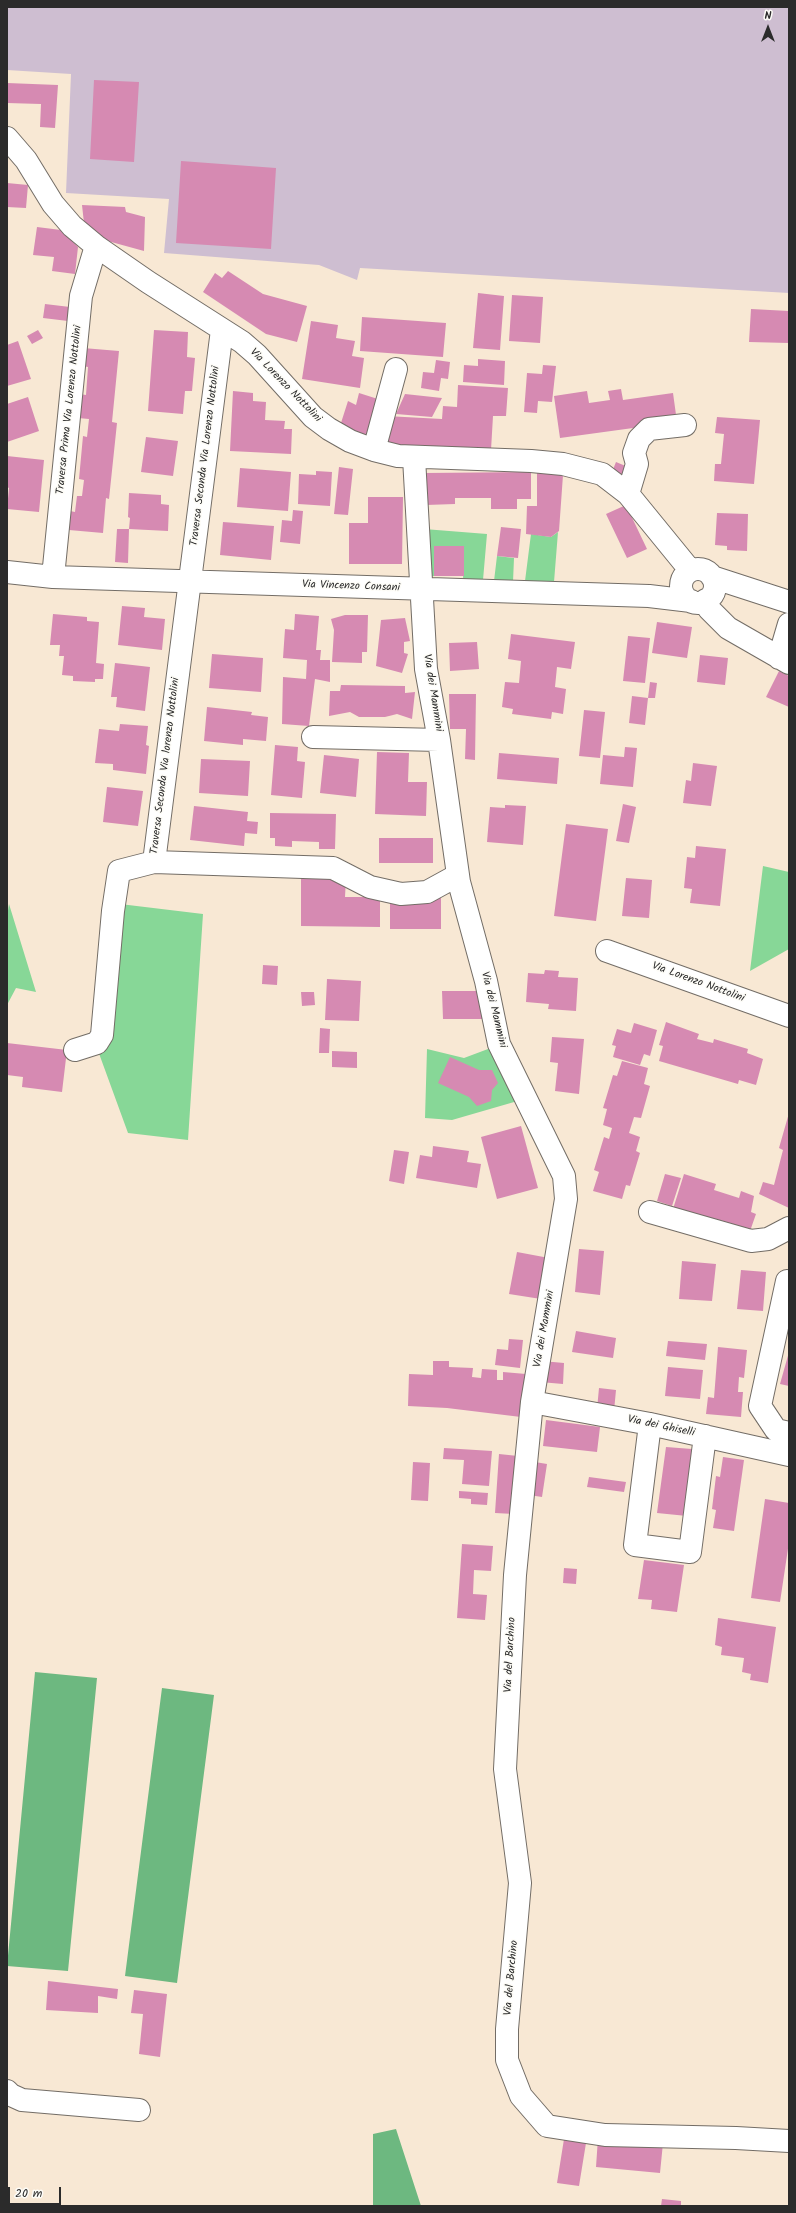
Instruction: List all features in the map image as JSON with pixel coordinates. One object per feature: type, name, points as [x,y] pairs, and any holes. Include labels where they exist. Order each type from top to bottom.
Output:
[{"type":"street","name":"Via Lorenzo Nottolini","points":[[7,138],[26,160],[53,204],[72,226],[96,246],[257,355],[313,417],[329,430],[350,441],[374,450],[414,458],[531,461],[563,464],[602,474],[628,494],[668,544],[686,575]]},
{"type":"street","name":"Traversa Prima Via Lorenzo Nottolini","points":[[54,577],[80,296],[96,246]]},
{"type":"street","name":"Traversa Seconda Via Lorenzo Nottolini","points":[[189,582],[222,330]]},
{"type":"street","points":[[374,450],[396,369]]},
{"type":"street","points":[[628,494],[638,464],[634,454],[639,439],[649,429],[685,425]]},
{"type":"street","name":"Via dei Mammini","points":[[414,458],[426,669],[439,740],[458,875],[486,980],[499,1044],[564,1176],[566,1198],[563,1224],[532,1402],[515,1575]]},
{"type":"street","points":[[789,602],[747,590],[705,593],[683,594],[686,575],[705,571],[705,593],[709,609],[728,628],[784,660],[789,624]]},
{"type":"street","name":"Via Vincenzo Consani","points":[[7,572],[54,577],[421,590],[649,596],[705,593]]},
{"type":"street","name":"Via Vincenzo Consani","points":[[649,596],[666,590],[686,575]]},
{"type":"street","name":"Via Vincenzo Consani","points":[[7,579],[54,577]]},
{"type":"street","name":"Traversa Seconda Via lorenzo Nottolini","points":[[74,1050],[97,1043],[102,1035],[113,911],[119,871],[154,862],[189,582]]},
{"type":"street","points":[[313,737],[439,740]]},
{"type":"street","points":[[154,862],[333,868],[370,887],[401,894],[427,892],[458,875]]},
{"type":"street","name":"Via Lorenzo Nottolini","points":[[607,951],[789,1016]]},
{"type":"street","points":[[650,1212],[751,1241],[768,1239],[789,1228]]},
{"type":"street","points":[[787,1281],[760,1406],[776,1430],[789,1433]]},
{"type":"street","name":"Via dei Ghiselli","points":[[532,1402],[650,1424],[789,1455]]},
{"type":"street","points":[[650,1424],[635,1545],[690,1552],[705,1436]]},
{"type":"street","name":"Via del Barchino","points":[[515,1575],[505,1769],[520,1883],[507,2029],[507,2060],[521,2096],[548,2126],[605,2136],[736,2138],[789,2141]]},
{"type":"street","points":[[7,2091],[11,2095],[22,2100],[139,2110]]},
{"type":"shaded area","points":[[7,7],[789,7],[789,293],[360,268],[357,280],[319,265],[164,253],[169,199],[66,193],[71,74],[7,70]]},
{"type":"green space","points":[[424,529],[487,534],[483,580],[463,581],[464,546],[434,546],[434,576],[425,578]]},
{"type":"green space","points":[[558,532],[554,582],[525,581],[531,534],[551,537]]},
{"type":"green space","points":[[497,556],[514,558],[513,582],[494,581]]},
{"type":"green space","points":[[763,866],[789,872],[789,949],[750,971]]},
{"type":"green space","points":[[9,904],[36,992],[16,988],[7,1005],[7,917]]},
{"type":"green space","points":[[120,904],[203,914],[188,1140],[128,1133],[97,1048]]},
{"type":"green space","points":[[496,1046],[521,1100],[452,1120],[425,1118],[427,1049],[464,1058]]},
{"type":"green space","points":[[35,1672],[97,1678],[68,1971],[7,1966]]},
{"type":"green space","points":[[162,1688],[214,1695],[177,1983],[125,1976]]},
{"type":"green space","points":[[396,2129],[421,2206],[373,2206],[373,2134]]},
{"type":"building","points":[[94,80],[139,82],[134,162],[90,159]]},
{"type":"building","points":[[7,83],[58,85],[55,128],[40,127],[41,104],[7,103]]},
{"type":"building","points":[[181,161],[276,168],[271,249],[176,243]]},
{"type":"building","points":[[7,183],[28,185],[26,208],[7,207]]},
{"type":"building","points":[[82,205],[125,207],[126,212],[145,217],[144,251],[104,240],[84,223]]},
{"type":"building","points":[[37,227],[61,230],[78,247],[75,274],[52,271],[54,257],[33,255]]},
{"type":"building","points":[[228,271],[263,294],[307,306],[297,342],[266,334],[203,292],[215,273],[222,278]]},
{"type":"building","points":[[478,293],[504,296],[500,350],[473,348]]},
{"type":"building","points":[[512,295],[543,297],[540,343],[509,341]]},
{"type":"building","points":[[45,304],[70,307],[68,321],[43,318]]},
{"type":"building","points":[[751,309],[789,311],[789,343],[749,342]]},
{"type":"building","points":[[362,317],[446,323],[443,357],[360,351]]},
{"type":"building","points":[[311,321],[338,325],[336,338],[355,341],[352,356],[364,358],[360,388],[302,379]]},
{"type":"building","points":[[38,330],[43,338],[32,344],[27,336]]},
{"type":"building","points":[[154,330],[188,332],[187,357],[195,358],[192,391],[185,391],[183,414],[148,411]]},
{"type":"building","points":[[18,341],[31,379],[7,386],[7,345]]},
{"type":"building","points":[[83,348],[119,351],[112,422],[117,423],[109,499],[106,498],[103,533],[69,530],[70,511],[75,512],[77,496],[82,496],[84,480],[79,479],[83,436],[87,437],[89,419],[78,418],[80,394],[86,395],[88,367],[82,366]]},
{"type":"building","points":[[478,359],[505,361],[504,385],[463,382],[464,365],[478,366]]},
{"type":"building","points":[[436,360],[450,362],[448,379],[441,378],[439,391],[421,388],[423,372],[434,373]]},
{"type":"building","points":[[543,365],[556,366],[552,402],[538,401],[537,413],[524,412],[527,373],[542,374]]},
{"type":"building","points":[[458,385],[508,388],[506,416],[493,416],[491,450],[385,444],[386,416],[442,419],[443,406],[457,407]]},
{"type":"building","points":[[621,389],[623,400],[673,393],[677,422],[560,438],[554,396],[587,391],[589,403],[610,400],[608,391]]},
{"type":"building","points":[[233,391],[253,393],[253,401],[266,402],[265,420],[285,421],[284,429],[292,429],[291,454],[230,451]]},
{"type":"building","points":[[359,393],[381,400],[368,441],[340,426],[348,401],[356,405]]},
{"type":"building","points":[[405,394],[442,398],[432,417],[396,414]]},
{"type":"building","points":[[28,397],[39,431],[7,442],[7,404]]},
{"type":"building","points":[[717,417],[760,420],[754,484],[714,481],[715,464],[721,464],[724,434],[715,433]]},
{"type":"building","points":[[146,437],[178,441],[173,476],[141,472]]},
{"type":"building","points":[[7,456],[44,460],[39,512],[7,509],[9,488],[7,487]]},
{"type":"building","points":[[616,462],[628,467],[624,477],[612,472]]},
{"type":"building","points":[[339,467],[353,469],[348,515],[334,514]]},
{"type":"building","points":[[240,468],[291,472],[288,511],[237,507]]},
{"type":"building","points":[[316,471],[332,472],[330,506],[298,504],[299,474],[316,475]]},
{"type":"building","points":[[531,472],[531,499],[517,499],[517,509],[491,509],[491,498],[455,498],[455,504],[426,505],[425,473]]},
{"type":"building","points":[[537,473],[563,475],[559,531],[551,537],[526,534],[527,506],[537,506]]},
{"type":"building","points":[[129,493],[161,495],[161,504],[169,505],[168,531],[129,529]]},
{"type":"building","points":[[368,497],[403,497],[402,564],[349,564],[349,523],[368,523]]},
{"type":"building","points":[[626,505],[647,549],[627,558],[606,514]]},
{"type":"building","points":[[293,510],[303,511],[300,544],[280,542],[282,520],[292,521]]},
{"type":"building","points":[[717,513],[748,514],[747,551],[727,550],[727,546],[715,545]]},
{"type":"building","points":[[223,522],[274,526],[271,560],[220,555]]},
{"type":"building","points":[[501,527],[521,529],[518,558],[497,556]]},
{"type":"building","points":[[117,529],[129,529],[128,563],[115,562]]},
{"type":"building","points":[[434,546],[464,546],[464,576],[434,576]]},
{"type":"building","points":[[122,606],[145,608],[144,617],[165,619],[162,650],[118,645]]},
{"type":"building","points":[[53,614],[87,617],[87,621],[99,622],[96,663],[104,664],[103,679],[95,679],[95,682],[73,681],[73,676],[62,675],[64,656],[59,656],[60,645],[50,645]]},
{"type":"building","points":[[295,614],[319,616],[316,650],[321,650],[320,660],[330,660],[330,682],[315,679],[309,726],[282,724],[283,677],[306,679],[307,660],[283,658],[285,629],[294,630]]},
{"type":"building","points":[[345,615],[368,615],[367,652],[362,652],[362,663],[332,662],[334,630],[331,619]]},
{"type":"building","points":[[405,618],[410,641],[404,642],[404,653],[408,654],[402,673],[376,666],[381,620]]},
{"type":"building","points":[[657,622],[692,627],[687,658],[652,653]]},
{"type":"building","points":[[511,634],[575,642],[571,669],[557,667],[555,687],[566,689],[563,714],[552,712],[551,719],[512,714],[513,709],[502,707],[505,682],[519,683],[521,661],[508,659]]},
{"type":"building","points":[[628,636],[650,638],[645,683],[623,681]]},
{"type":"building","points":[[477,642],[479,669],[450,671],[449,643]]},
{"type":"building","points":[[212,654],[263,658],[261,692],[209,688]]},
{"type":"building","points":[[700,655],[728,658],[725,685],[697,682]]},
{"type":"building","points":[[115,663],[150,667],[145,711],[116,707],[117,697],[111,697]]},
{"type":"building","points":[[779,671],[789,676],[789,707],[766,697]]},
{"type":"building","points":[[650,682],[657,683],[655,698],[648,698]]},
{"type":"building","points":[[341,685],[405,686],[405,693],[415,692],[412,719],[397,714],[385,717],[359,717],[350,712],[329,716],[330,691],[340,691]]},
{"type":"building","points":[[449,694],[476,694],[475,760],[465,759],[466,729],[450,729]]},
{"type":"building","points":[[632,696],[648,698],[645,725],[629,723]]},
{"type":"building","points":[[207,707],[252,712],[251,715],[268,717],[266,741],[243,739],[243,745],[204,741]]},
{"type":"building","points":[[584,710],[605,712],[600,758],[579,756]]},
{"type":"building","points":[[120,724],[148,726],[146,745],[149,746],[146,774],[113,770],[113,764],[95,763],[99,729],[119,731]]},
{"type":"building","points":[[275,745],[298,747],[297,761],[305,762],[302,798],[271,795]]},
{"type":"building","points":[[625,747],[637,748],[633,787],[600,784],[603,755],[624,757]]},
{"type":"building","points":[[377,752],[409,753],[408,782],[427,782],[426,816],[375,814]]},
{"type":"building","points":[[499,753],[559,758],[557,784],[497,779]]},
{"type":"building","points":[[324,755],[359,759],[356,797],[320,793]]},
{"type":"building","points":[[201,759],[250,761],[248,796],[199,793]]},
{"type":"building","points":[[693,763],[717,766],[711,806],[683,803],[686,780],[691,781]]},
{"type":"building","points":[[107,787],[143,791],[138,826],[103,822]]},
{"type":"building","points":[[623,804],[636,807],[629,843],[616,841]]},
{"type":"building","points":[[505,805],[526,806],[523,845],[487,842],[490,807],[505,808]]},
{"type":"building","points":[[194,806],[248,812],[247,821],[258,822],[257,834],[245,833],[244,846],[190,840]]},
{"type":"building","points":[[270,813],[336,814],[335,849],[319,849],[319,842],[292,841],[292,847],[275,846],[275,838],[270,838]]},
{"type":"building","points":[[566,824],[608,829],[596,921],[554,916]]},
{"type":"building","points":[[379,838],[433,838],[433,863],[379,863]]},
{"type":"building","points":[[696,846],[726,849],[720,906],[690,903],[692,889],[684,888],[687,857],[695,858]]},
{"type":"building","points":[[301,878],[346,878],[345,897],[380,897],[380,927],[301,926]]},
{"type":"building","points":[[626,878],[652,880],[649,918],[622,916]]},
{"type":"building","points":[[390,896],[441,896],[441,929],[390,929]]},
{"type":"building","points":[[263,965],[278,966],[277,985],[262,984]]},
{"type":"building","points":[[545,970],[559,971],[558,977],[578,978],[576,1011],[548,1009],[549,1004],[526,1002],[528,973],[544,974]]},
{"type":"building","points":[[327,979],[361,981],[359,1021],[325,1020]]},
{"type":"building","points":[[442,991],[483,991],[484,1019],[443,1019]]},
{"type":"building","points":[[301,992],[314,992],[315,1005],[302,1006]]},
{"type":"building","points":[[666,1022],[699,1034],[697,1039],[713,1043],[714,1039],[748,1049],[747,1053],[763,1059],[756,1085],[739,1080],[738,1084],[659,1061],[663,1046],[659,1045]]},
{"type":"building","points":[[634,1023],[657,1030],[650,1056],[644,1054],[640,1065],[613,1057],[616,1046],[612,1045],[617,1029],[631,1033]]},
{"type":"building","points":[[320,1028],[330,1029],[329,1053],[319,1053]]},
{"type":"building","points":[[552,1037],[584,1039],[579,1094],[555,1091],[558,1063],[550,1062]]},
{"type":"building","points":[[7,1043],[67,1050],[62,1092],[22,1087],[23,1077],[7,1075]]},
{"type":"building","points":[[332,1051],[357,1052],[357,1068],[332,1067]]},
{"type":"building","points":[[450,1057],[479,1070],[492,1070],[498,1083],[492,1090],[491,1101],[477,1106],[469,1097],[438,1083]]},
{"type":"building","points":[[622,1061],[648,1068],[644,1084],[650,1086],[641,1118],[634,1117],[629,1133],[640,1137],[636,1151],[640,1153],[630,1186],[626,1185],[622,1199],[593,1191],[599,1172],[594,1170],[604,1137],[609,1139],[612,1128],[603,1125],[607,1109],[603,1108],[613,1075],[617,1076]]},
{"type":"building","points":[[789,1113],[789,1208],[759,1194],[763,1182],[774,1185],[783,1150],[779,1148]]},
{"type":"building","points":[[521,1126],[538,1188],[497,1199],[481,1137]]},
{"type":"building","points":[[433,1146],[469,1151],[467,1162],[481,1164],[477,1188],[416,1178],[420,1155],[432,1157]]},
{"type":"building","points":[[394,1150],[409,1152],[404,1184],[389,1181]]},
{"type":"building","points":[[665,1174],[681,1178],[672,1206],[657,1201]]},
{"type":"building","points":[[684,1174],[716,1184],[714,1190],[739,1198],[741,1191],[754,1196],[751,1212],[756,1214],[749,1234],[736,1226],[720,1220],[719,1223],[673,1209]]},
{"type":"building","points":[[579,1249],[604,1251],[600,1295],[575,1292]]},
{"type":"building","points":[[517,1252],[549,1258],[541,1299],[509,1294]]},
{"type":"building","points":[[682,1261],[716,1264],[712,1301],[679,1299]]},
{"type":"building","points":[[741,1270],[766,1272],[763,1311],[737,1309]]},
{"type":"building","points":[[576,1331],[616,1338],[613,1358],[572,1352]]},
{"type":"building","points":[[509,1339],[523,1340],[520,1368],[495,1365],[497,1349],[508,1350]]},
{"type":"building","points":[[668,1341],[707,1344],[705,1360],[666,1356]]},
{"type":"building","points":[[718,1347],[747,1350],[744,1378],[739,1377],[738,1392],[743,1392],[741,1417],[706,1414],[708,1397],[714,1398]]},
{"type":"building","points":[[789,1352],[789,1386],[780,1384]]},
{"type":"building","points":[[433,1361],[449,1361],[449,1367],[473,1368],[472,1377],[481,1378],[482,1369],[497,1370],[497,1380],[503,1380],[503,1372],[526,1374],[521,1417],[447,1408],[408,1406],[409,1374],[433,1375]]},
{"type":"building","points":[[542,1361],[564,1363],[563,1384],[540,1382]]},
{"type":"building","points":[[668,1367],[703,1370],[700,1399],[665,1396]]},
{"type":"building","points":[[599,1388],[616,1390],[614,1411],[597,1409]]},
{"type":"building","points":[[546,1420],[600,1427],[597,1452],[543,1446]]},
{"type":"building","points":[[666,1447],[692,1449],[687,1516],[657,1513]]},
{"type":"building","points":[[444,1448],[492,1451],[489,1486],[462,1484],[464,1460],[443,1459]]},
{"type":"building","points":[[499,1454],[518,1456],[514,1514],[495,1513]]},
{"type":"building","points":[[723,1457],[744,1460],[734,1531],[713,1528],[716,1510],[712,1509],[716,1476],[720,1477]]},
{"type":"building","points":[[413,1462],[430,1463],[428,1501],[411,1500]]},
{"type":"building","points":[[535,1462],[547,1464],[542,1497],[529,1495]]},
{"type":"building","points":[[589,1477],[626,1482],[624,1492],[587,1487]]},
{"type":"building","points":[[459,1491],[488,1493],[487,1505],[471,1504],[471,1499],[459,1498]]},
{"type":"building","points":[[765,1499],[789,1503],[789,1542],[780,1602],[751,1598]]},
{"type":"building","points":[[462,1544],[493,1546],[491,1571],[474,1570],[473,1594],[487,1595],[485,1620],[457,1618]]},
{"type":"building","points":[[644,1560],[684,1565],[677,1612],[651,1609],[652,1600],[638,1599]]},
{"type":"building","points":[[564,1568],[577,1569],[576,1584],[563,1583]]},
{"type":"building","points":[[718,1618],[776,1627],[768,1683],[750,1680],[751,1674],[742,1672],[744,1658],[721,1655],[722,1647],[715,1645]]},
{"type":"building","points":[[48,1981],[118,1989],[117,1999],[98,1996],[98,2013],[46,2010]]},
{"type":"building","points":[[134,1990],[167,1994],[160,2057],[139,2054],[143,2014],[131,2013]]},
{"type":"building","points":[[598,2138],[663,2143],[660,2173],[596,2167]]},
{"type":"building","points":[[564,2139],[586,2143],[579,2186],[557,2183]]},
{"type":"building","points":[[662,2199],[681,2201],[681,2206],[661,2206]]}]
